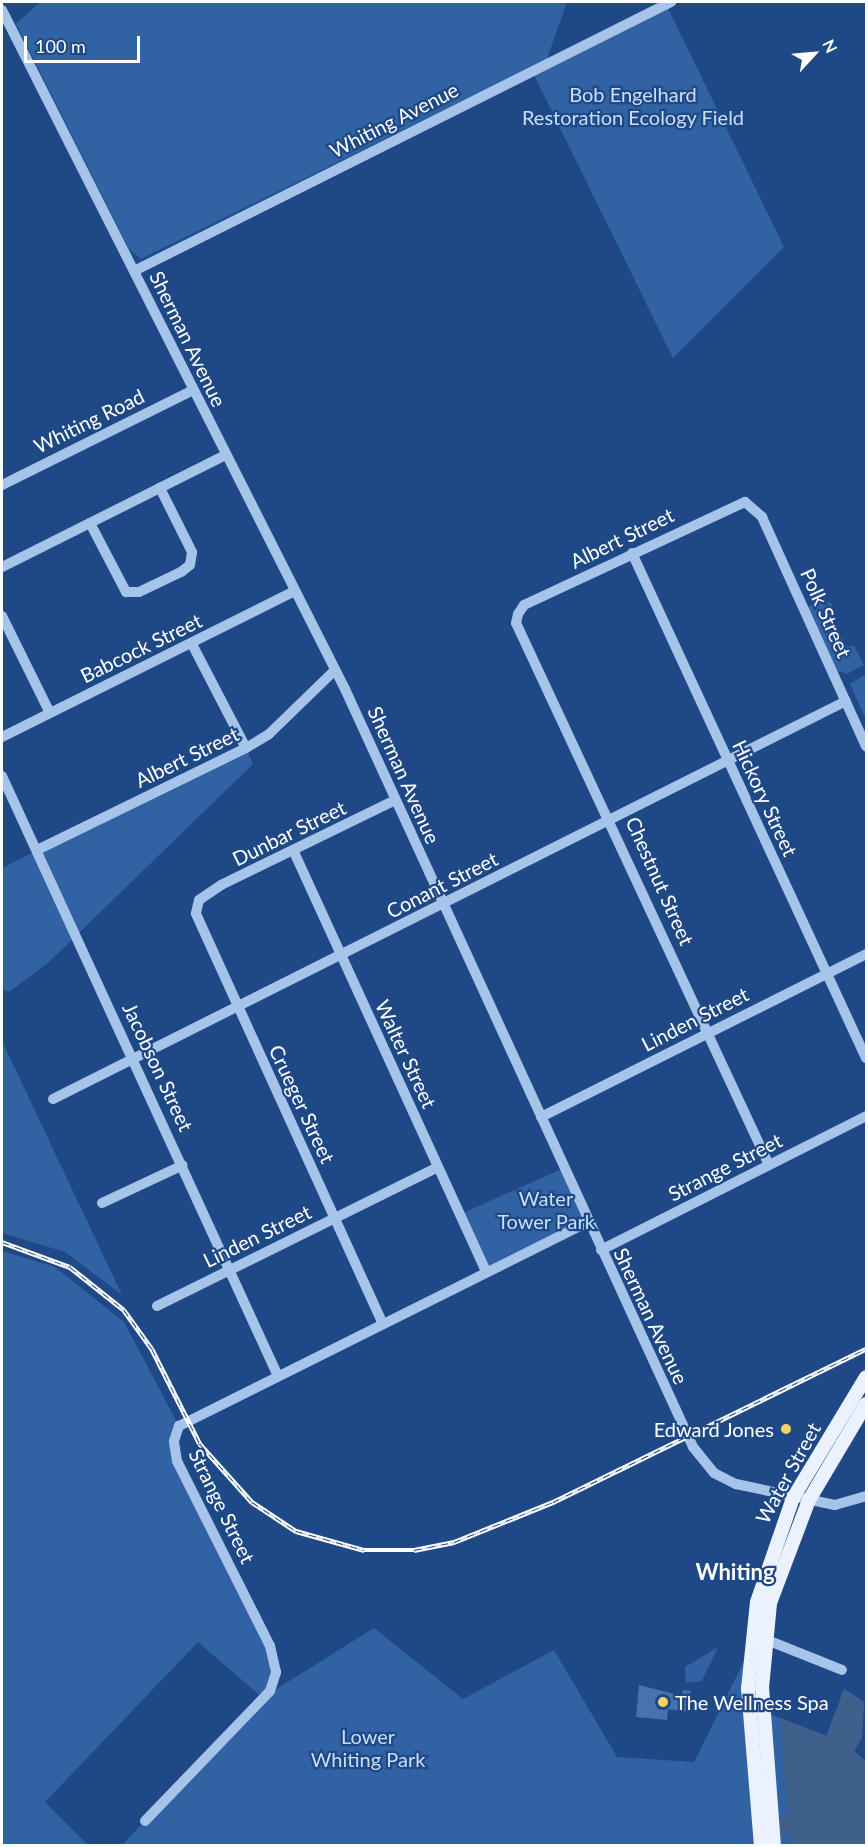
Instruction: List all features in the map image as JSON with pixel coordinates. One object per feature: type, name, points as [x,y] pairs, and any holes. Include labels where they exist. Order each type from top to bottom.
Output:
[{"type":"main road","name":"Water Street","points":[[774,1845],[766,1824],[749,1706],[764,1569],[793,1498],[867,1377]]},
{"type":"main road","name":"Water Street","points":[[761,1845],[766,1824],[757,1637],[778,1573],[809,1500],[867,1404]]},
{"type":"street","name":"Whiting Avenue","points":[[134,271],[671,2]]},
{"type":"street","name":"Sherman Avenue","points":[[2,10],[335,670],[588,1222],[699,1456],[729,1482],[793,1498],[841,1504],[867,1496]]},
{"type":"street","name":"Whiting Road","points":[[2,485],[193,390]]},
{"type":"street","points":[[2,567],[226,455]]},
{"type":"street","points":[[90,523],[126,592],[139,592],[181,572],[190,565],[192,552],[160,488]]},
{"type":"street","name":"Albert Street","points":[[518,614],[524,605],[745,502]]},
{"type":"street","name":"Polk Street","points":[[745,502],[762,517],[867,746]]},
{"type":"street","name":"Hickory Street","points":[[632,554],[867,1058]]},
{"type":"street","name":"Babcock Street","points":[[2,737],[295,591]]},
{"type":"street","name":"Chestnut Street","points":[[518,614],[516,623],[612,819],[769,1165]]},
{"type":"street","points":[[2,616],[50,713]]},
{"type":"street","points":[[192,644],[246,748]]},
{"type":"street","name":"Albert Street","points":[[37,850],[246,748],[269,734],[335,670]]},
{"type":"street","name":"Conant Street","points":[[53,1099],[846,701]]},
{"type":"street","name":"Jacobson Street","points":[[2,776],[183,1165],[277,1374]]},
{"type":"street","name":"Dunbar Street","points":[[199,900],[395,800]]},
{"type":"street","name":"Walter Street","points":[[294,852],[486,1271]]},
{"type":"street","name":"Crueger Street","points":[[199,900],[200,924],[382,1322]]},
{"type":"street","name":"Linden Street","points":[[541,1117],[867,954]]},
{"type":"street","name":"Strange Street","points":[[601,1250],[867,1116]]},
{"type":"street","points":[[102,1203],[183,1165]]},
{"type":"street","name":"Linden Street","points":[[157,1306],[438,1167]]},
{"type":"street","name":"Strange Street","points":[[145,1821],[273,1683],[272,1651],[182,1471],[174,1441],[187,1419],[588,1222]]},
{"type":"street","points":[[757,1637],[842,1671]]},
{"type":"green space","points":[[40,2],[567,2],[547,59],[141,259],[129,249],[16,24]]},
{"type":"green space","name":"Bob Engelhard Restoration Ecology Field","points":[[666,4],[784,247],[673,358],[532,71]]},
{"type":"green space","points":[[823,600],[833,604],[829,612],[846,647],[854,646],[864,665],[847,674],[837,671],[808,607]]},
{"type":"green space","points":[[866,674],[866,720],[850,684]]},
{"type":"green space","points":[[246,748],[253,764],[49,962],[9,992],[2,989],[2,868]]},
{"type":"green space","points":[[3,1043],[122,1295],[65,1252],[2,1233]]},
{"type":"green space","name":"Water Tower Park","points":[[564,1168],[588,1222],[484,1268],[460,1214]]},
{"type":"green space","name":"Lower Whiting Park","points":[[2,1251],[55,1267],[124,1322],[179,1426],[174,1446],[261,1627],[275,1690],[374,1628],[463,1699],[554,1650],[617,1757],[694,1762],[750,1649],[749,1706],[826,1736],[844,1689],[864,1702],[862,1738],[854,1751],[866,1845],[780,1845],[777,1820],[747,1845],[735,1846],[122,1845],[263,1698],[198,1642],[45,1802],[88,1845],[2,1846]]},
{"type":"green space","points":[[718,1647],[702,1681],[686,1683],[685,1667]]},
{"type":"shaded area","points":[[844,1689],[864,1702],[862,1738],[854,1751],[866,1761],[866,1845],[792,1845],[790,1833],[770,1845],[735,1846],[748,1844],[788,1811],[780,1718],[827,1736]]},
{"type":"building","name":"The Wellness Spa","points":[[639,1685],[682,1696],[683,1690],[691,1691],[689,1712],[668,1709],[667,1720],[636,1717]]},
{"type":"railway","points":[[2,1242],[70,1267],[124,1310],[152,1349],[200,1444],[252,1502],[296,1531],[364,1550],[414,1550],[454,1542],[553,1502],[866,1349]]},
{"type":"place","name":"Edward Jones","points":[[786,1429]]},
{"type":"place","name":"The Wellness Spa","points":[[663,1702]]},
{"type":"district","name":"Whiting","points":[[735,1572]]}]
